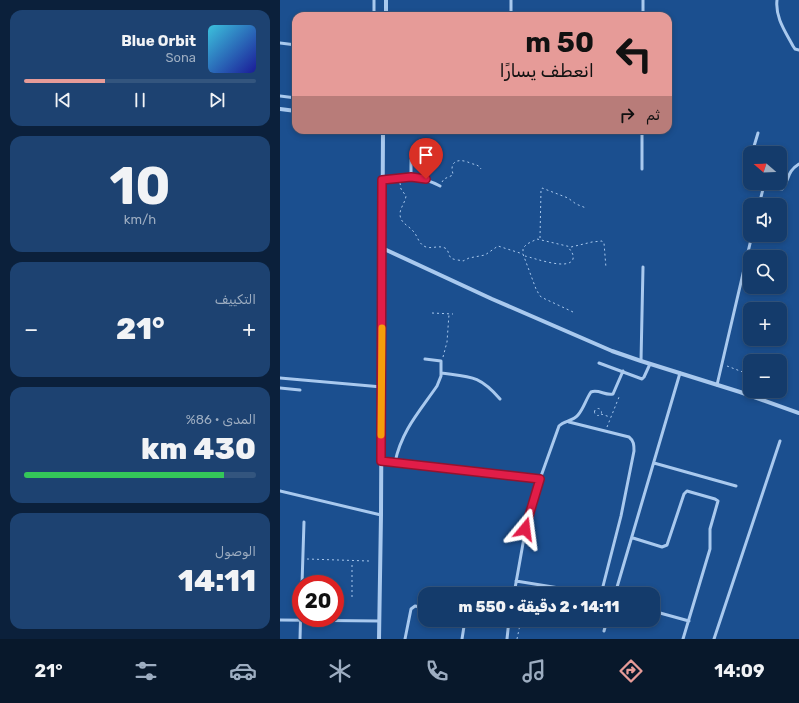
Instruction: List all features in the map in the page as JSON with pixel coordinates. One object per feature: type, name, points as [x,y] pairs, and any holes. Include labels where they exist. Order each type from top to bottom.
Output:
[{"type":"street","points":[[386,0],[386,12]]},
{"type":"street","points":[[280,109],[292,110]]},
{"type":"street","points":[[379,639],[383,134]]},
{"type":"street","points":[[382,248],[500,302],[641,361],[718,385],[799,413]]},
{"type":"lane","points":[[374,0],[374,12]]},
{"type":"lane","points":[[511,0],[511,12]]},
{"type":"lane","points":[[643,0],[643,12]]},
{"type":"lane","points":[[777,0],[777,12],[780,20],[794,47],[799,50]]},
{"type":"lane","points":[[280,43],[292,44]]},
{"type":"lane","points":[[280,96],[292,98]]},
{"type":"lane","points":[[754,146],[758,133]]},
{"type":"lane","points":[[642,134],[642,169]]},
{"type":"lane","points":[[411,177],[411,158],[417,151],[420,141]]},
{"type":"lane","points":[[787,178],[789,173],[799,164]]},
{"type":"lane","points":[[382,180],[411,177],[426,179],[440,186]]},
{"type":"lane","points":[[718,385],[750,242]]},
{"type":"lane","points":[[641,361],[643,267]]},
{"type":"lane","points":[[395,462],[400,445],[410,423],[437,386],[441,373],[441,361],[425,359]]},
{"type":"lane","points":[[599,363],[643,378],[650,364]]},
{"type":"lane","points":[[515,587],[525,529],[540,479],[559,426],[578,415],[593,391],[610,395],[613,394],[623,372]]},
{"type":"lane","points":[[441,373],[476,379],[486,384],[500,399]]},
{"type":"lane","points":[[617,587],[633,538],[680,374]]},
{"type":"lane","points":[[280,378],[382,387]]},
{"type":"lane","points":[[280,388],[300,390]]},
{"type":"lane","points":[[567,421],[631,438],[634,444],[634,451],[621,516],[603,587]]},
{"type":"lane","points":[[714,639],[780,441]]},
{"type":"lane","points":[[381,461],[540,479]]},
{"type":"lane","points":[[654,463],[736,486]]},
{"type":"lane","points":[[280,491],[381,515]]},
{"type":"lane","points":[[633,538],[662,547],[667,545],[684,494],[687,491],[718,501],[710,529],[710,549],[683,639]]},
{"type":"lane","points":[[302,575],[304,522]]},
{"type":"lane","points":[[516,581],[553,587]]},
{"type":"lane","points":[[405,639],[411,609],[415,606],[418,607]]},
{"type":"lane","points":[[660,613],[689,620]]},
{"type":"lane","points":[[280,620],[292,620]]},
{"type":"lane","points":[[344,621],[380,621]]},
{"type":"lane","points":[[300,627],[300,639]]},
{"type":"lane","points":[[462,639],[464,627]]},
{"type":"lane","points":[[507,639],[508,627]]},
{"type":"lane","points":[[604,631],[605,627]]},
{"type":"path","points":[[440,186],[444,179],[453,175],[452,167],[458,160],[463,160],[477,165],[481,169]]},
{"type":"path","points":[[400,178],[401,189],[406,196],[400,212],[400,217],[404,224],[412,230],[418,241],[423,245],[430,248],[438,246],[444,247],[448,250],[452,258],[463,261],[468,258],[485,255],[498,246],[524,255],[560,265],[566,265],[571,262],[573,257],[572,252],[567,246]]},
{"type":"path","points":[[540,239],[542,188],[568,198],[576,204],[586,208]]},
{"type":"path","points":[[573,312],[540,296],[536,289],[523,248],[535,239],[567,246],[602,241],[604,243],[606,268]]},
{"type":"path","points":[[432,313],[453,314]]},
{"type":"path","points":[[441,361],[446,346],[449,314]]},
{"type":"path","points":[[722,364],[743,372]]},
{"type":"path","points":[[605,431],[619,397],[613,394]]},
{"type":"path","points":[[601,414],[611,417]]},
{"type":"path","points":[[302,559],[369,561]]},
{"type":"path","points":[[352,561],[352,597]]},
{"type":"path","points":[[517,639],[520,627]]},
{"type":"slow traffic","points":[[381,435],[382,328]]},
{"type":"route","points":[[426,179],[411,177],[382,180],[381,461],[516,475],[540,479],[525,529]]}]
